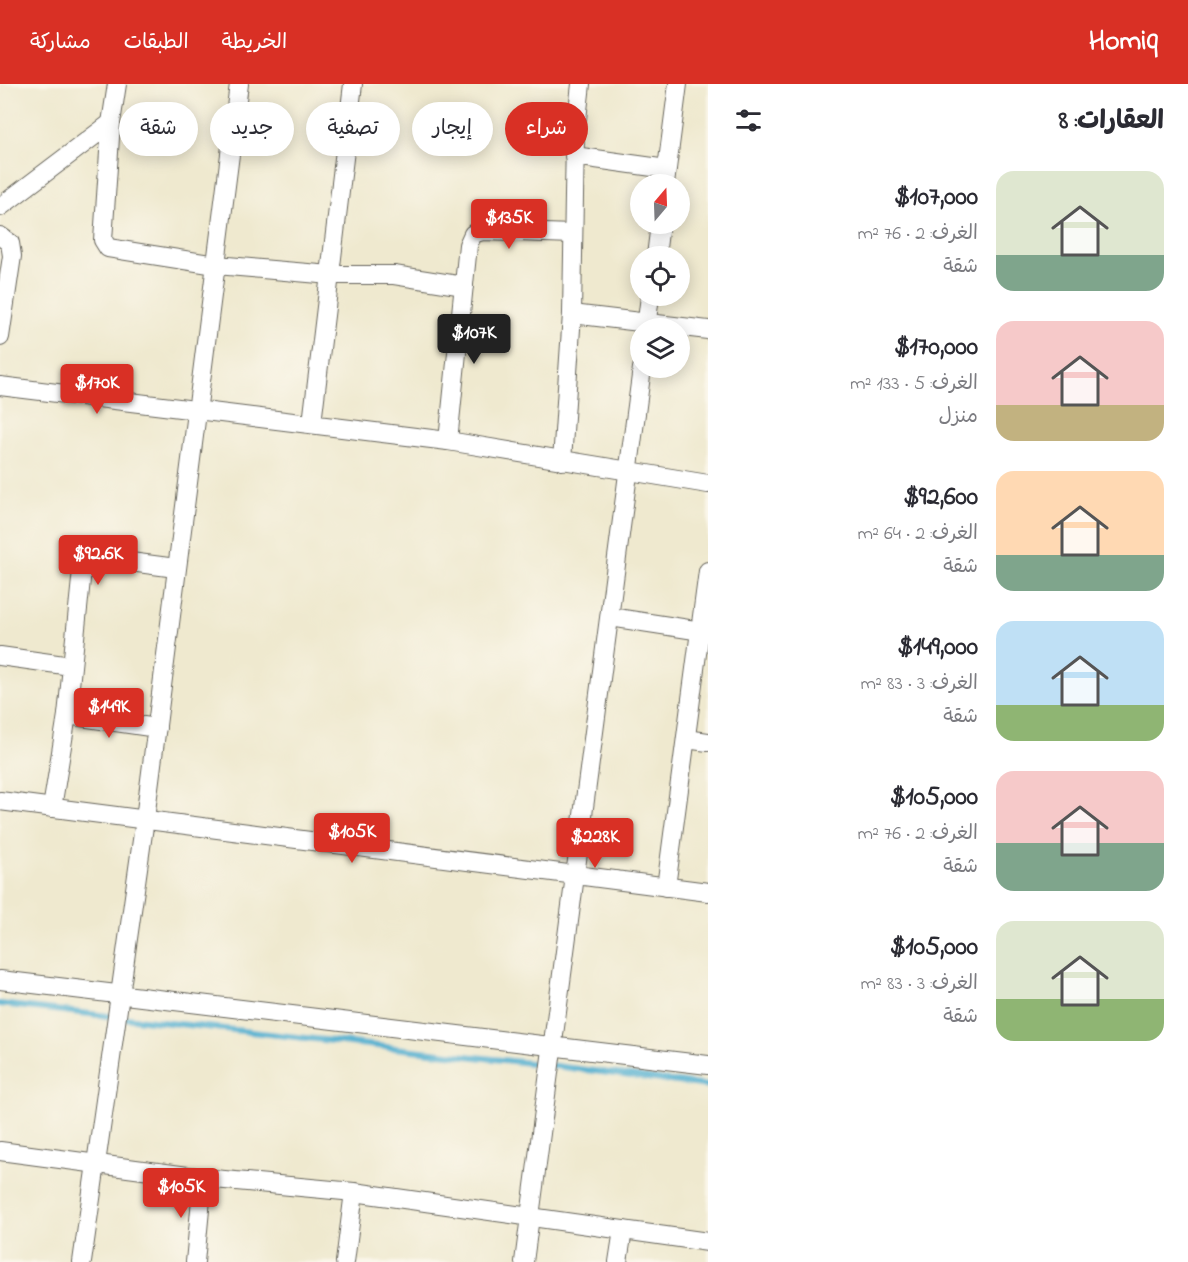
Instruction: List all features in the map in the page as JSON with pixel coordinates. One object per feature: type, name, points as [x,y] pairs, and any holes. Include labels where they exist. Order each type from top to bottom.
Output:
[{"type":"street","points":[[117,84],[111,123],[104,245],[115,250],[216,265],[331,275],[394,275],[464,286]]},
{"type":"street","points":[[82,1262],[145,819],[238,84]]},
{"type":"street","points":[[312,423],[353,84]]},
{"type":"street","points":[[578,102],[580,84]]},
{"type":"street","points":[[666,174],[678,84]]},
{"type":"street","points":[[0,207],[111,123]]},
{"type":"street","points":[[562,461],[572,314],[574,156],[653,174]]},
{"type":"street","points":[[448,441],[468,245],[473,234],[483,231],[573,234]]},
{"type":"street","points":[[0,236],[10,243],[12,256],[0,337]]},
{"type":"street","points":[[572,314],[630,323]]},
{"type":"street","points":[[690,329],[708,330]]},
{"type":"street","points":[[524,1262],[641,378]]},
{"type":"street","points":[[0,386],[197,408],[448,441],[708,484]]},
{"type":"street","points":[[52,808],[67,715],[82,570],[88,562],[100,558],[176,568]]},
{"type":"street","points":[[666,887],[686,739],[704,631],[708,571]]},
{"type":"street","points":[[610,617],[704,631]]},
{"type":"street","points":[[0,656],[71,666]]},
{"type":"street","points":[[67,715],[157,728]]},
{"type":"street","points":[[686,739],[708,742]]},
{"type":"street","points":[[0,801],[708,892]]},
{"type":"street","points":[[0,980],[708,1065]]},
{"type":"street","points":[[0,1151],[202,1178],[354,1192],[708,1242]]},
{"type":"street","points":[[195,1262],[202,1178]]},
{"type":"street","points":[[345,1262],[354,1192]]},
{"type":"street","points":[[618,1262],[623,1230]]},
{"type":"waterway","points":[[0,1004],[548,1065],[708,1086]]}]
